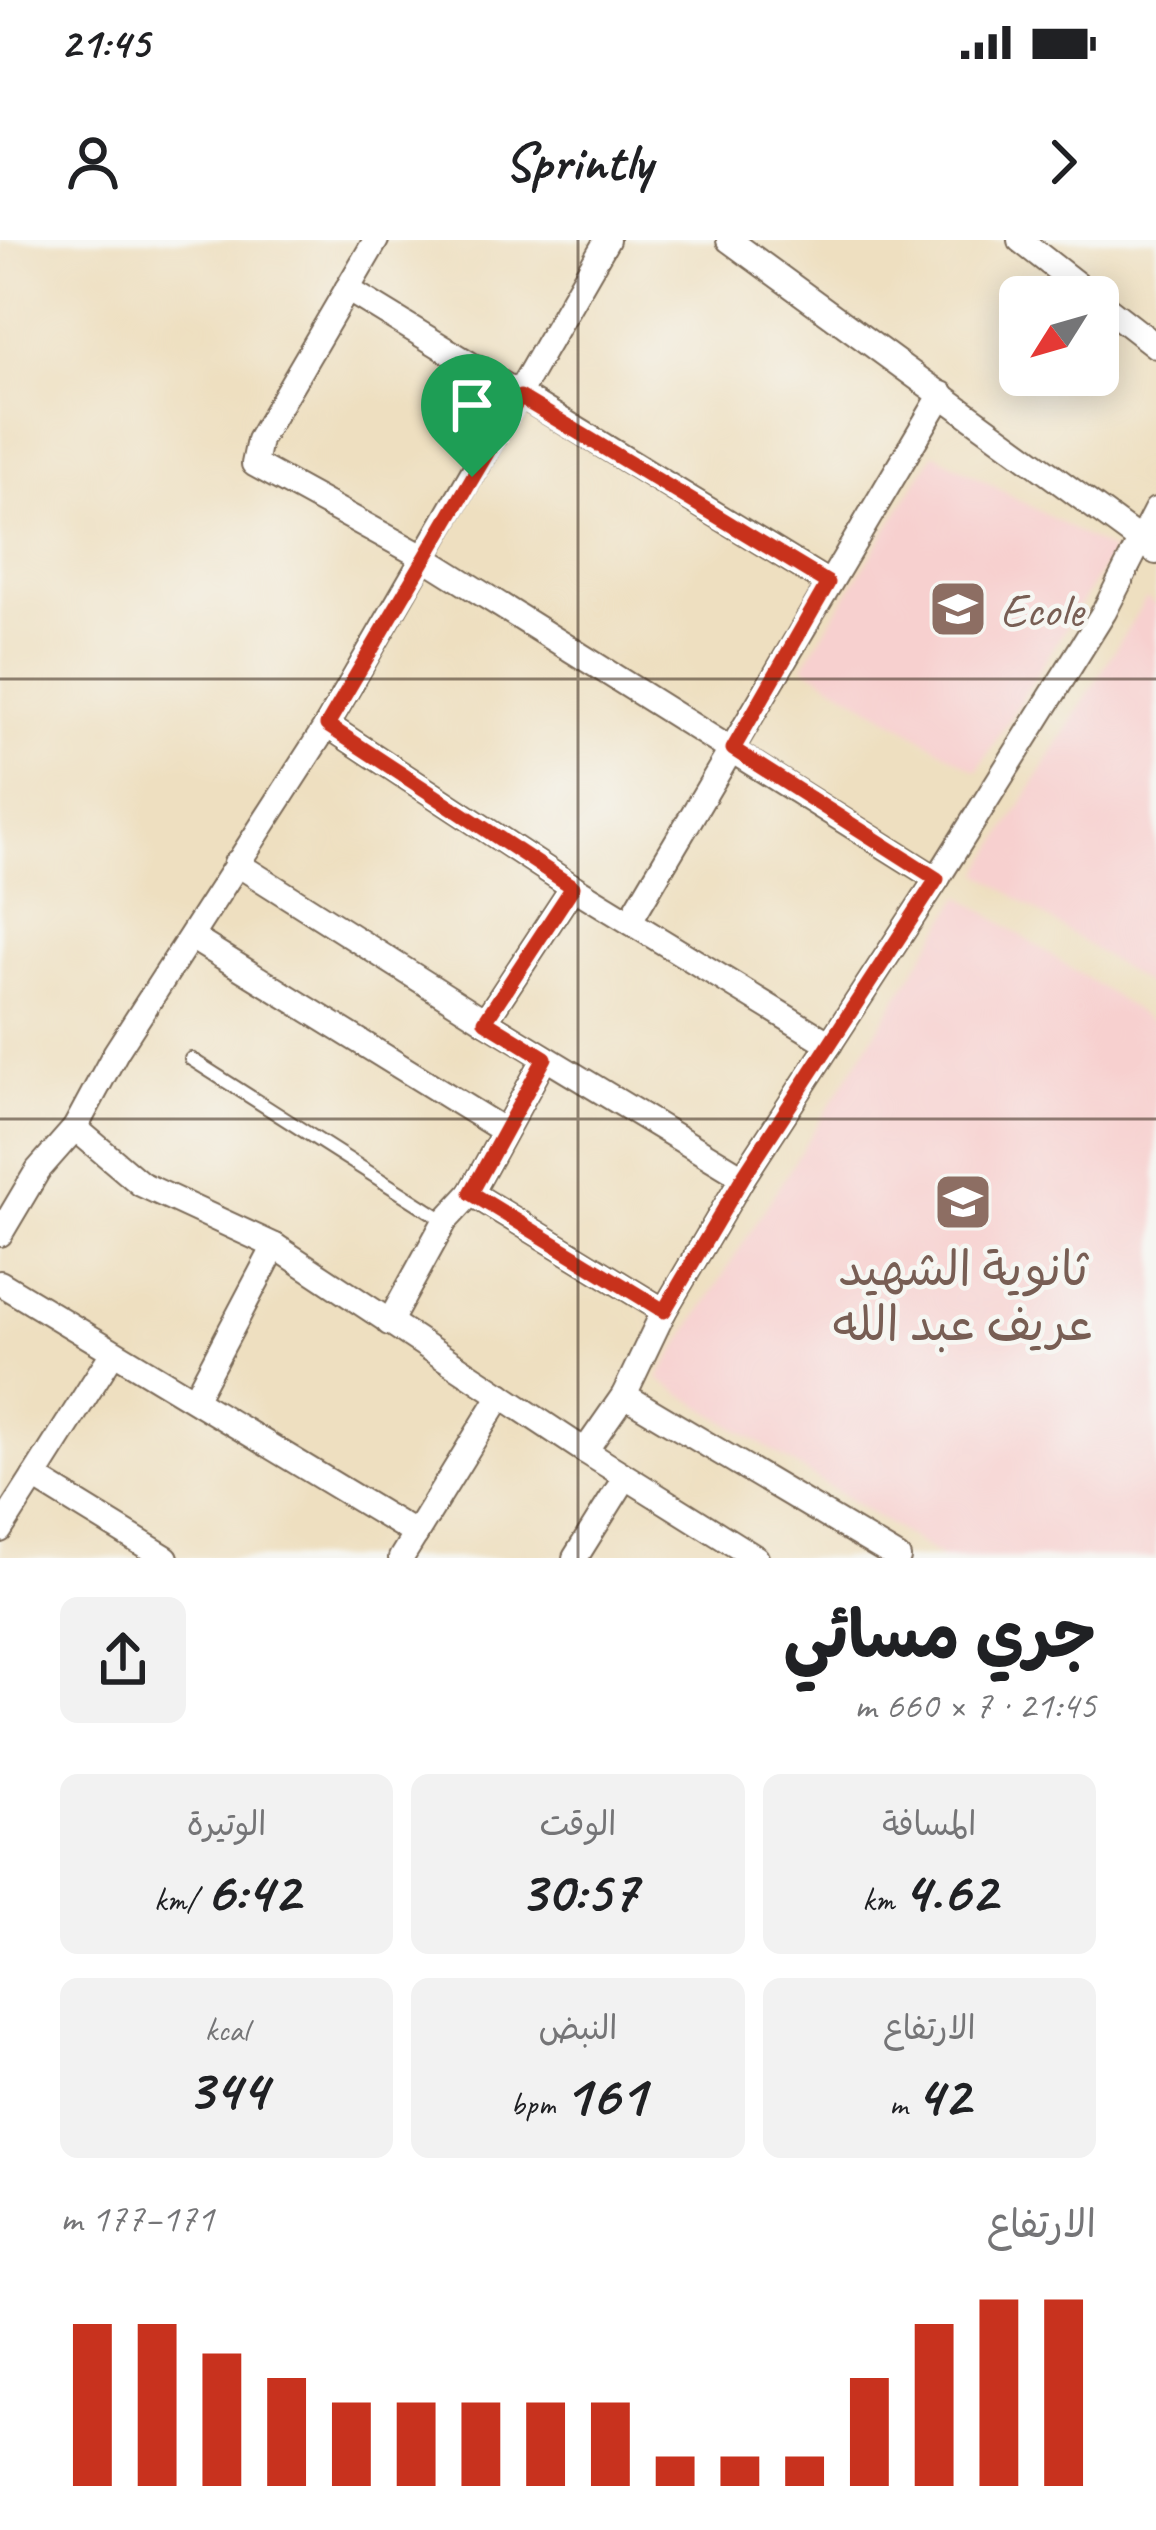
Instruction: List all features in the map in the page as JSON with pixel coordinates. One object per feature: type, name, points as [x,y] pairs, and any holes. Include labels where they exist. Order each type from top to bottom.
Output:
[{"type":"street","points":[[376,240],[259,440],[254,464],[425,557],[937,879]]},
{"type":"street","points":[[0,1234],[38,1170],[75,1128],[116,1052],[327,725],[608,240]]},
{"type":"street","points":[[729,240],[1147,545]]},
{"type":"street","points":[[1020,240],[1066,276]]},
{"type":"street","points":[[347,289],[828,583]]},
{"type":"street","points":[[1119,317],[1156,346]]},
{"type":"street","points":[[631,919],[942,394]]},
{"type":"street","points":[[585,1451],[624,1395],[664,1311],[743,1177],[1147,545],[1156,510]]},
{"type":"street","points":[[327,725],[573,887],[830,1044]]},
{"type":"street","points":[[236,863],[743,1177]]},
{"type":"street","points":[[485,1021],[573,887]]},
{"type":"street","points":[[191,937],[503,1130]]},
{"type":"street","points":[[389,1323],[445,1221],[471,1193],[545,1058]]},
{"type":"street","points":[[75,1128],[141,1184],[274,1246],[752,1557]]},
{"type":"street","points":[[471,1193],[664,1311]]},
{"type":"street","points":[[195,1398],[274,1246]]},
{"type":"street","points":[[0,1283],[416,1534]]},
{"type":"street","points":[[0,1530],[112,1354]]},
{"type":"street","points":[[401,1558],[501,1395]]},
{"type":"street","points":[[624,1395],[898,1558]]},
{"type":"street","points":[[34,1477],[166,1558]]},
{"type":"street","points":[[575,1558],[625,1478]]},
{"type":"lane","points":[[191,1059],[445,1221]]},
{"type":"shaded area","name":"Ecole","points":[[934,453],[1113,552],[977,771],[803,666]]},
{"type":"shaded area","points":[[1146,598],[1156,606],[1156,991],[980,873]]},
{"type":"shaded area","name":"ثانوية الشهيد عريف عبد الله","points":[[961,896],[1156,1024],[1156,1558],[942,1558],[658,1379]]},
{"type":"place","name":"Ecole","points":[[958,609]]},
{"type":"place","name":"ثانوية الشهيد عريف عبد الله","points":[[963,1202]]},
{"type":"route","points":[[520,397],[828,583],[733,749],[937,879],[743,1177],[664,1311],[471,1193],[545,1058],[485,1021],[573,887],[327,725],[472,477],[520,397]]}]
